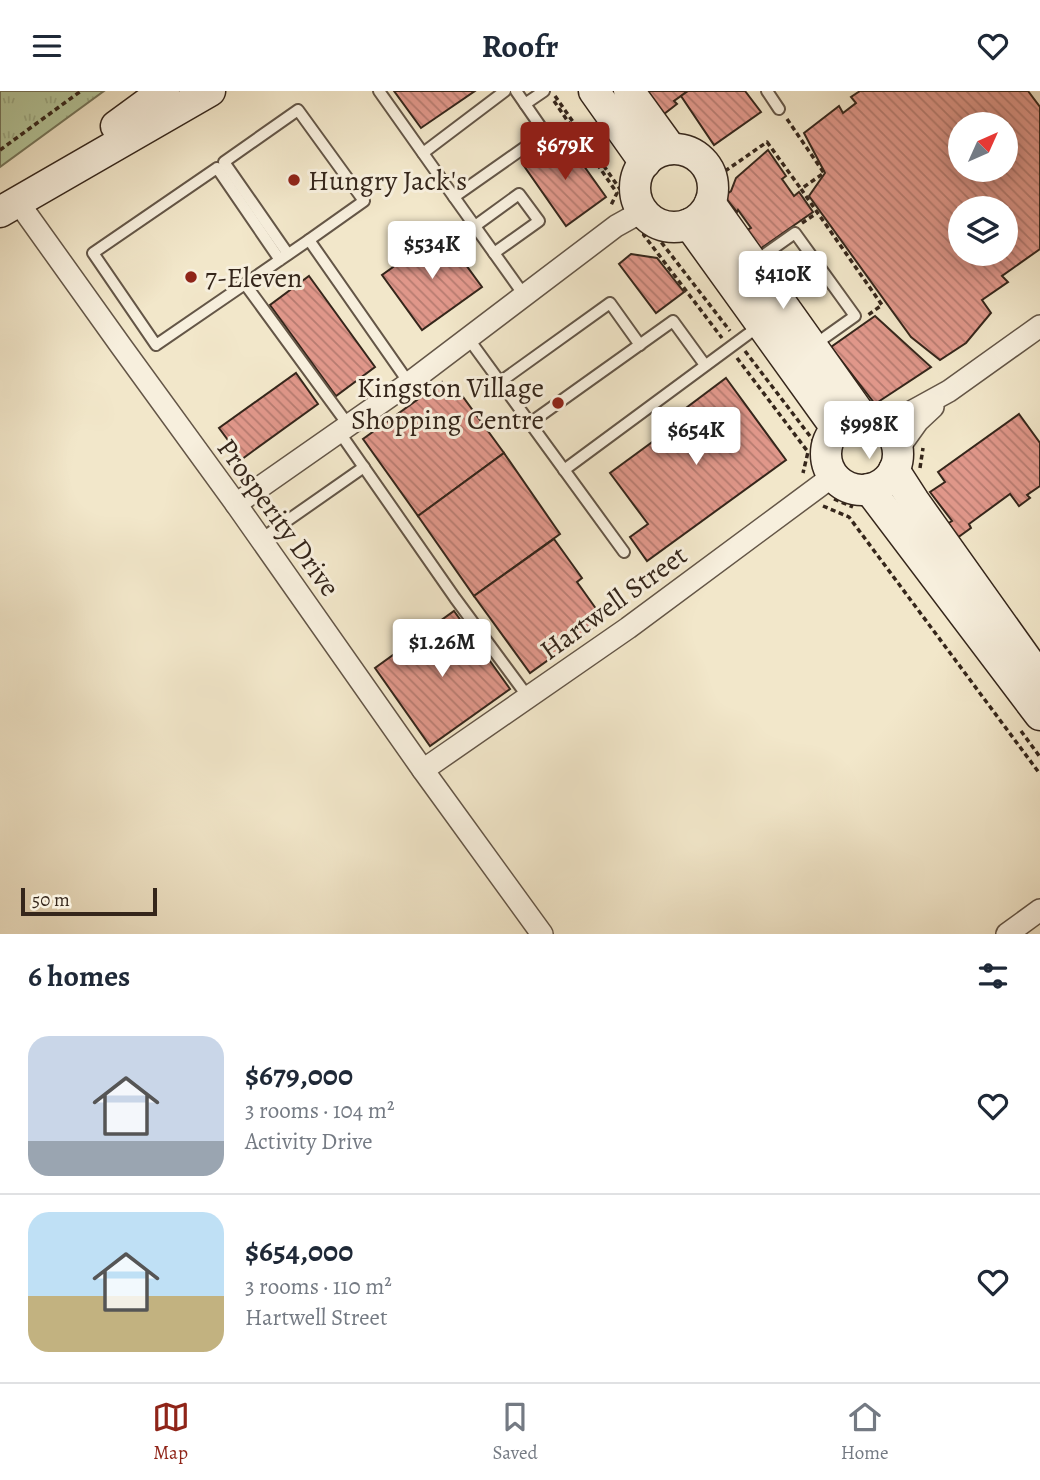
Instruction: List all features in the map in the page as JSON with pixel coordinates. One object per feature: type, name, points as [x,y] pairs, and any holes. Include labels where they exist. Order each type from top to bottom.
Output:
[{"type":"street","points":[[6,208],[164,91]]},
{"type":"street","points":[[6,208],[210,91]]},
{"type":"street","points":[[594,91],[658,156]]},
{"type":"street","points":[[629,91],[658,156]]},
{"type":"street","points":[[236,504],[409,383],[630,218],[638,202],[636,181],[658,156],[681,150],[690,153],[704,164],[713,184],[713,194],[680,227],[669,227],[650,219],[630,218]]},
{"type":"street","points":[[706,201],[814,350],[860,423]]},
{"type":"street","points":[[706,201],[743,338],[860,423],[889,430],[895,439],[896,460],[914,501],[1040,678]]},
{"type":"street","name":"Prosperity Drive","points":[[6,208],[113,336],[542,934]]},
{"type":"street","points":[[1028,720],[863,499],[859,490],[840,483],[820,485],[828,467],[825,457],[830,437],[860,423],[909,413],[949,391],[1040,326]]},
{"type":"street","points":[[863,499],[888,479],[918,421],[949,391]]},
{"type":"street","name":"Hartwell Street","points":[[423,770],[628,628],[820,485]]},
{"type":"street","points":[[1015,931],[1040,910]]},
{"type":"lane","points":[[379,91],[524,295]]},
{"type":"lane","points":[[423,153],[505,91]]},
{"type":"lane","points":[[454,197],[545,133],[516,91]]},
{"type":"lane","points":[[525,104],[547,91]]},
{"type":"lane","points":[[767,91],[779,109]]},
{"type":"lane","points":[[298,110],[364,201],[309,240],[156,345],[93,253],[217,168],[284,257],[223,162],[298,110]]},
{"type":"lane","points":[[475,226],[519,194],[539,221],[494,253]]},
{"type":"lane","points":[[750,260],[764,255],[795,233],[855,316],[824,338],[814,350]]},
{"type":"lane","points":[[309,240],[409,383]]},
{"type":"lane","points":[[245,284],[344,429],[364,467],[528,697]]},
{"type":"lane","points":[[500,382],[610,303],[640,345]]},
{"type":"lane","points":[[530,423],[673,321],[705,365]]},
{"type":"lane","points":[[468,338],[624,552]]},
{"type":"lane","points":[[564,470],[743,338]]},
{"type":"lane","points":[[261,539],[364,467]]},
{"type":"path","points":[[0,150],[81,91]]},
{"type":"path","points":[[547,91],[622,192],[630,218],[624,238],[643,234],[743,338],[808,452],[800,482],[820,485]]},
{"type":"path","points":[[547,91],[617,194],[607,212],[630,218],[654,230],[743,338],[816,444],[811,474],[826,496],[863,499]]},
{"type":"path","points":[[779,109],[824,173],[801,189]]},
{"type":"path","points":[[706,201],[767,142],[882,305],[862,319]]},
{"type":"path","points":[[820,485],[816,503],[849,517],[1040,774]]},
{"type":"path","points":[[1028,720],[1040,757]]},
{"type":"green space","points":[[0,91],[104,91],[0,167]]},
{"type":"building","points":[[394,91],[475,91],[421,128]]},
{"type":"building","points":[[647,91],[688,91],[674,101],[677,104],[664,114]]},
{"type":"building","points":[[688,91],[745,91],[761,112],[714,145],[681,96]]},
{"type":"building","points":[[860,91],[1028,91],[1040,107],[1040,249],[1018,265],[1018,196],[948,196],[948,266],[1016,266],[1002,276],[1008,282],[982,300],[991,313],[966,343],[940,360],[911,337],[809,196],[825,173],[804,133],[839,106],[843,113],[856,103],[851,97]]},
{"type":"building","points":[[564,138],[606,197],[566,226],[524,166]]},
{"type":"building","points":[[768,150],[786,176],[782,179],[794,196],[799,192],[813,212],[760,249],[747,230],[751,228],[724,196],[731,191],[736,178]]},
{"type":"building","points":[[442,232],[482,287],[422,330],[382,275]]},
{"type":"building","points":[[631,254],[657,258],[684,292],[656,313],[619,264]]},
{"type":"building","points":[[309,276],[375,367],[336,396],[270,305]]},
{"type":"building","points":[[875,316],[931,367],[875,404],[831,347]]},
{"type":"building","points":[[296,373],[318,404],[242,459],[219,428]]},
{"type":"building","points":[[726,378],[786,460],[647,561],[630,537],[648,524],[610,473],[674,426],[670,420]]},
{"type":"building","points":[[442,382],[449,391],[455,386],[504,453],[418,516],[363,439]]},
{"type":"building","points":[[1019,414],[1040,443],[1040,486],[1027,495],[1030,498],[1019,506],[1010,494],[969,524],[971,528],[957,538],[947,524],[952,521],[930,492],[945,482],[938,472]]},
{"type":"building","points":[[504,453],[560,534],[474,596],[418,516]]},
{"type":"building","points":[[554,539],[582,578],[577,582],[604,620],[530,673],[474,596]]},
{"type":"building","points":[[454,611],[510,689],[430,746],[375,668]]},
{"type":"place","name":"Hungry Jack's","points":[[294,180]]},
{"type":"place","name":"7-Eleven","points":[[191,277]]},
{"type":"place","name":"Kingston Village Shopping Centre","points":[[558,403]]}]
